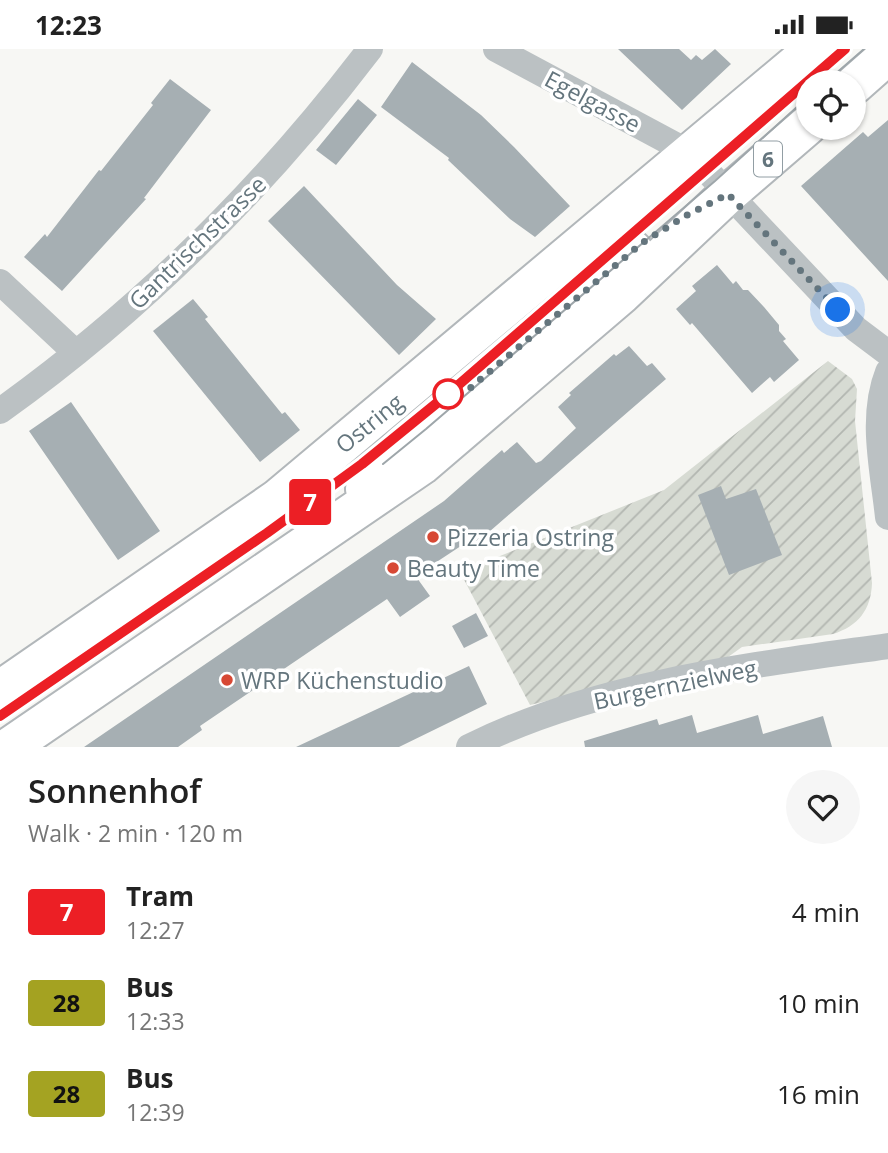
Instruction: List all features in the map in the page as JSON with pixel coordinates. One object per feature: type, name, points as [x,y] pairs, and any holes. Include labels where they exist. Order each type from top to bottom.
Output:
[{"type":"main road","name":"Ostring","points":[[0,690],[277,499],[814,49]]},
{"type":"main road","points":[[866,74],[888,55]]},
{"type":"main road","name":"Ostring","points":[[9,747],[347,516],[383,464],[402,445],[577,296],[642,243],[728,194],[796,135]]},
{"type":"street","name":"Gantrischstrasse","points":[[0,411],[76,353],[179,264],[236,208],[317,118],[370,49]]},
{"type":"street","name":"Egelgasse","points":[[496,49],[690,153],[856,329],[888,353]]},
{"type":"street","points":[[0,282],[76,353]]},
{"type":"street","points":[[888,372],[879,419],[888,517]]},
{"type":"street","name":"Burgernzielweg","points":[[468,747],[561,710],[644,687],[733,669],[888,646]]},
{"type":"shaded area","points":[[828,361],[852,379],[857,389],[855,421],[872,583],[869,601],[862,616],[842,631],[833,634],[742,647],[728,657],[530,705],[460,572],[664,490]]},
{"type":"building","points":[[618,49],[679,49],[691,60],[696,55],[702,60],[715,49],[731,64],[682,110]]},
{"type":"building","points":[[412,62],[481,115],[570,206],[535,237],[510,219],[448,160],[449,158],[381,107]]},
{"type":"building","points":[[170,79],[211,110],[144,198],[146,199],[62,291],[24,257],[45,234],[47,237],[153,105],[151,103]]},
{"type":"building","points":[[358,99],[377,115],[336,165],[316,150]]},
{"type":"building","points":[[888,120],[888,281],[801,186],[854,140],[866,140],[866,135],[868,137]]},
{"type":"building","points":[[304,186],[397,285],[436,319],[399,355],[268,221]]},
{"type":"building","points":[[717,265],[733,284],[736,281],[764,307],[779,325],[779,331],[786,339],[783,341],[799,360],[774,382],[770,377],[752,393],[692,323],[690,325],[676,309],[696,291],[692,286]]},
{"type":"building","points":[[193,299],[208,317],[205,319],[282,414],[285,412],[300,430],[260,462],[153,331]]},
{"type":"building","points":[[629,346],[647,366],[652,363],[666,379],[474,545],[470,540],[417,578],[430,596],[400,617],[387,599],[200,726],[202,730],[178,747],[84,747],[444,501],[502,450],[504,453],[517,442],[536,463],[541,461],[576,428],[558,407],[571,395],[569,393],[614,354],[616,356]]},
{"type":"building","points":[[71,402],[160,531],[118,560],[29,431]]},
{"type":"building","points":[[721,486],[726,499],[756,489],[782,555],[729,575],[698,495]]},
{"type":"building","points":[[476,613],[488,636],[464,648],[452,626]]},
{"type":"building","points":[[469,666],[487,704],[399,747],[296,747]]},
{"type":"building","points":[[692,715],[697,733],[758,715],[763,734],[823,716],[832,747],[585,747],[584,741],[657,719],[659,725]]},
{"type":"tram line","name":"7","points":[[0,716],[267,533],[418,420],[845,49]]},
{"type":"tram line","points":[[840,70],[864,49]]},
{"type":"tram line","points":[[383,464],[715,181],[796,108]]},
{"type":"tram line","points":[[0,716],[267,533],[366,460]]},
{"type":"place","name":"Pizzeria Ostring","points":[[433,537]]},
{"type":"place","name":"Beauty Time","points":[[393,568]]},
{"type":"place","name":"WRP Küchenstudio","points":[[227,680]]},
{"type":"route","points":[[448,394],[463,394],[642,243],[728,194],[838,310]]}]
